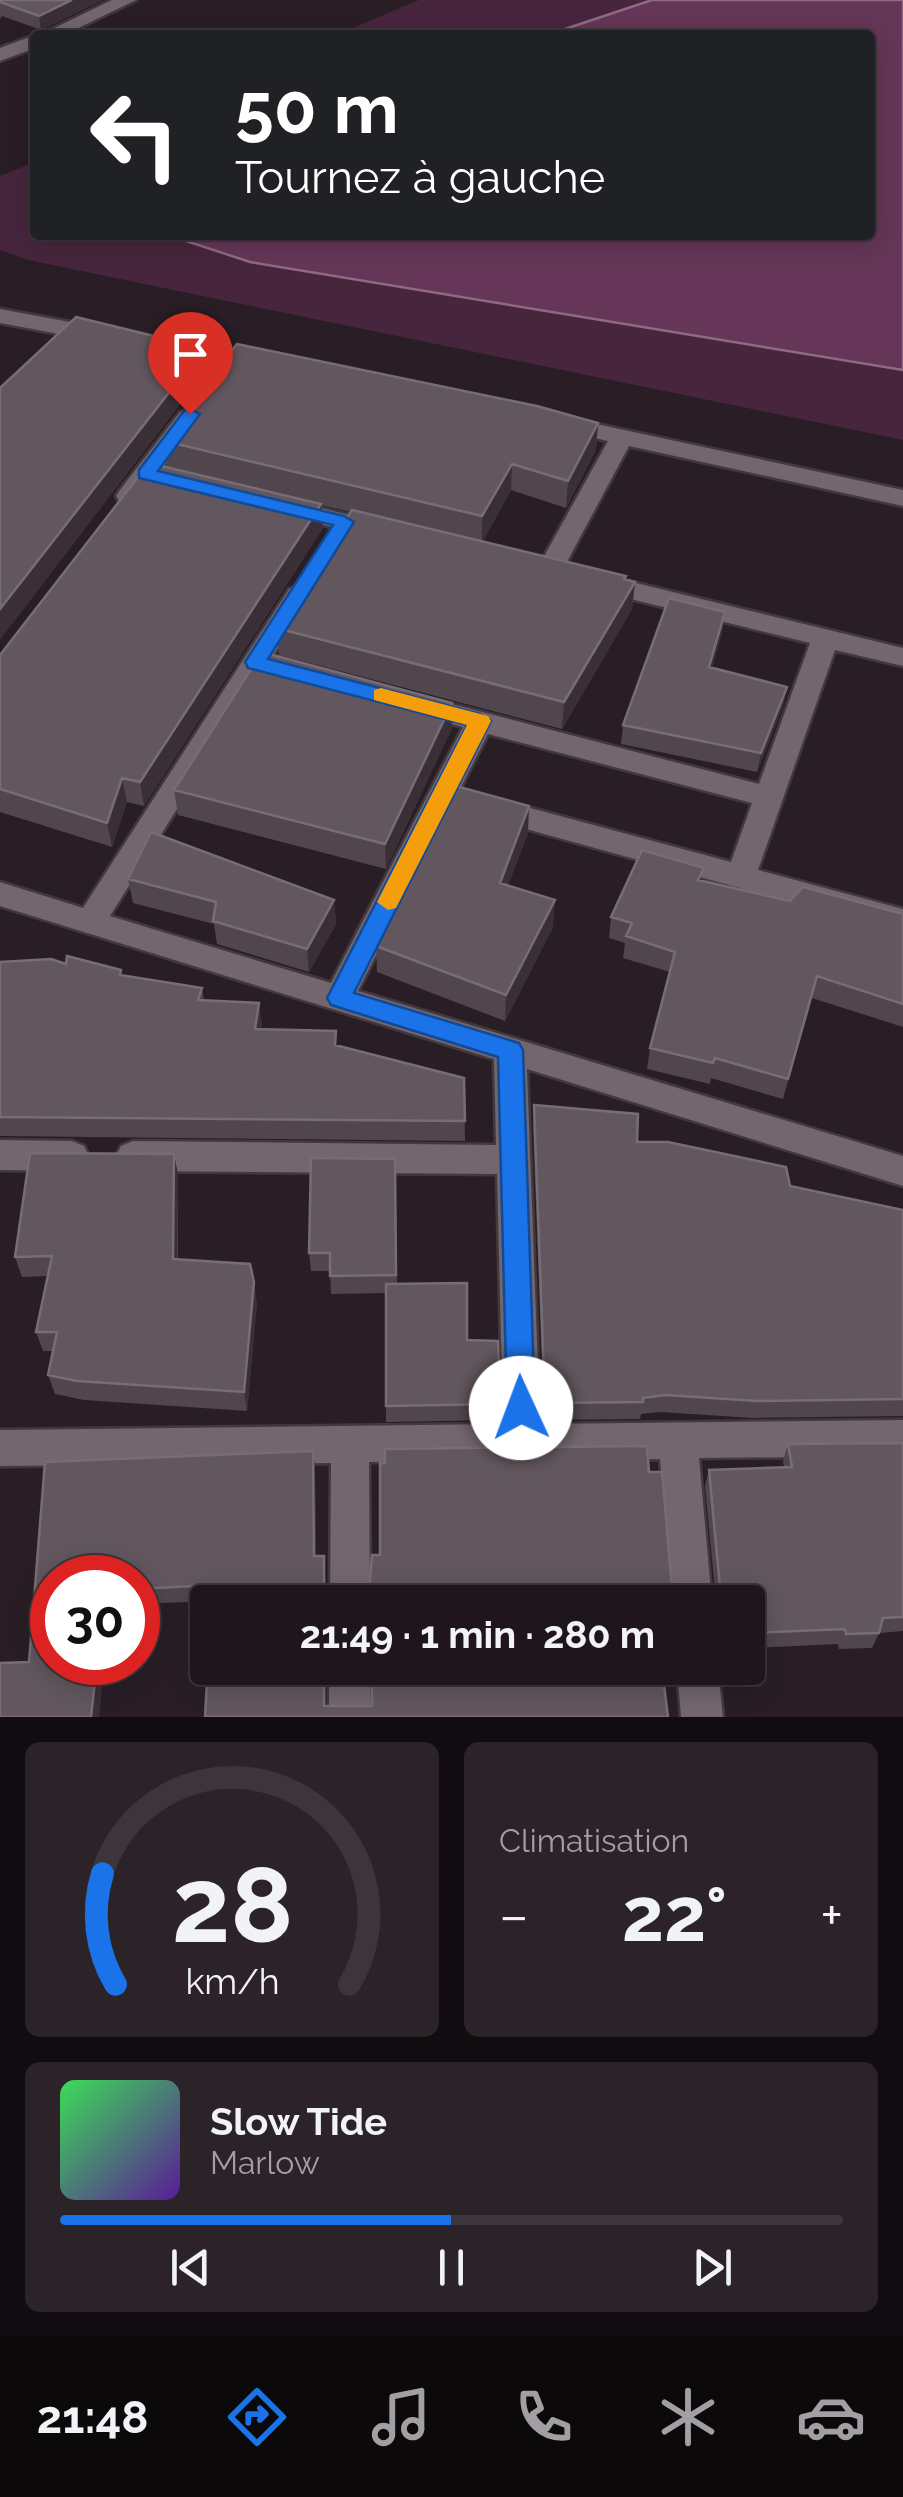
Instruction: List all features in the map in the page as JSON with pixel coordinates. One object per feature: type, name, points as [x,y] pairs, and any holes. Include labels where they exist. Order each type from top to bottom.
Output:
[{"type":"street","points":[[61,30],[127,0]]},
{"type":"street","points":[[0,55],[30,43]]},
{"type":"street","points":[[0,316],[294,367]]},
{"type":"street","points":[[42,356],[70,330]]},
{"type":"street","points":[[112,518],[236,355]]},
{"type":"street","points":[[526,416],[903,498]]},
{"type":"street","points":[[622,436],[539,569],[903,657]]},
{"type":"street","points":[[146,474],[182,483]]},
{"type":"street","points":[[254,500],[419,540]]},
{"type":"street","points":[[90,922],[344,522]]},
{"type":"street","points":[[740,876],[825,638]]},
{"type":"street","points":[[255,662],[293,672]]},
{"type":"street","points":[[386,697],[769,797]]},
{"type":"street","points":[[339,998],[480,721]]},
{"type":"street","points":[[442,795],[903,921]]},
{"type":"street","points":[[0,894],[903,1171]]},
{"type":"street","points":[[510,1050],[522,1443]]},
{"type":"street","points":[[0,1155],[514,1160]]},
{"type":"street","points":[[0,1448],[903,1438]]},
{"type":"street","points":[[678,1441],[691,1585]]},
{"type":"street","points":[[350,1444],[350,1585]]},
{"type":"street","points":[[350,1685],[350,1717]]},
{"type":"street","points":[[699,1685],[702,1717]]},
{"type":"shaded area","points":[[419,0],[652,0],[562,30],[348,30]]},
{"type":"shaded area","points":[[652,0],[903,0],[903,370],[250,262],[183,240],[875,240],[875,30],[562,30]]},
{"type":"shaded area","points":[[30,164],[30,240],[183,240],[250,262],[903,370],[903,440],[28,260],[0,250],[0,176]]},
{"type":"building","points":[[0,0],[72,0],[39,16]]},
{"type":"building","points":[[76,317],[154,336],[160,330],[210,340],[0,609],[0,388]]},
{"type":"building","points":[[237,344],[537,406],[598,423],[568,481],[512,464],[482,516],[164,441]]},
{"type":"building","points":[[149,463],[321,504],[140,782],[122,778],[107,823],[0,789],[0,655]]},
{"type":"building","points":[[352,510],[626,576],[624,579],[635,582],[564,702],[276,628]]},
{"type":"building","points":[[669,598],[725,612],[709,667],[787,687],[761,753],[623,725]]},
{"type":"building","points":[[262,652],[452,703],[385,844],[174,790]]},
{"type":"building","points":[[452,785],[529,806],[500,883],[555,900],[506,995],[376,946],[424,852],[419,851]]},
{"type":"building","points":[[151,832],[334,900],[307,949],[213,921],[216,902],[128,879]]},
{"type":"building","points":[[642,850],[704,868],[698,880],[790,901],[803,887],[903,914],[903,1004],[817,976],[788,1079],[715,1058],[713,1063],[650,1048],[675,952],[626,936],[632,923],[611,917]]},
{"type":"building","points":[[67,956],[121,970],[120,975],[202,988],[198,1000],[259,1003],[255,1029],[336,1031],[335,1045],[464,1078],[465,1121],[0,1117],[0,962],[51,959],[66,964]]},
{"type":"building","points":[[534,1105],[638,1114],[637,1142],[668,1142],[786,1167],[790,1186],[903,1210],[903,1399],[757,1401],[665,1395],[643,1398],[643,1402],[545,1403]]},
{"type":"building","points":[[30,1153],[174,1154],[173,1259],[250,1264],[254,1282],[244,1392],[77,1381],[48,1375],[57,1332],[36,1332],[52,1256],[15,1257]]},
{"type":"building","points":[[311,1158],[395,1159],[396,1275],[330,1276],[330,1253],[309,1253]]},
{"type":"building","points":[[467,1283],[467,1340],[498,1341],[500,1404],[386,1406],[386,1284]]},
{"type":"building","points":[[903,1443],[903,1617],[883,1618],[879,1633],[846,1634],[845,1629],[765,1632],[765,1585],[720,1585],[709,1470],[792,1467],[788,1444]]},
{"type":"building","points":[[647,1446],[649,1472],[662,1472],[672,1585],[370,1585],[372,1555],[380,1555],[380,1463],[385,1463],[385,1449]]},
{"type":"building","points":[[313,1451],[314,1556],[324,1556],[324,1585],[160,1588],[160,1555],[38,1555],[45,1462]]},
{"type":"building","points":[[30,1650],[30,1685],[94,1685],[91,1717],[0,1717],[0,1663],[29,1662]]},
{"type":"building","points":[[207,1685],[324,1685],[324,1706],[372,1706],[372,1685],[664,1685],[668,1717],[205,1717]]},
{"type":"slow traffic","points":[[381,695],[480,721],[388,902]]},
{"type":"route","points":[[190,414],[146,474],[344,522],[255,662],[480,721],[339,998],[510,1050],[521,1408]]}]
